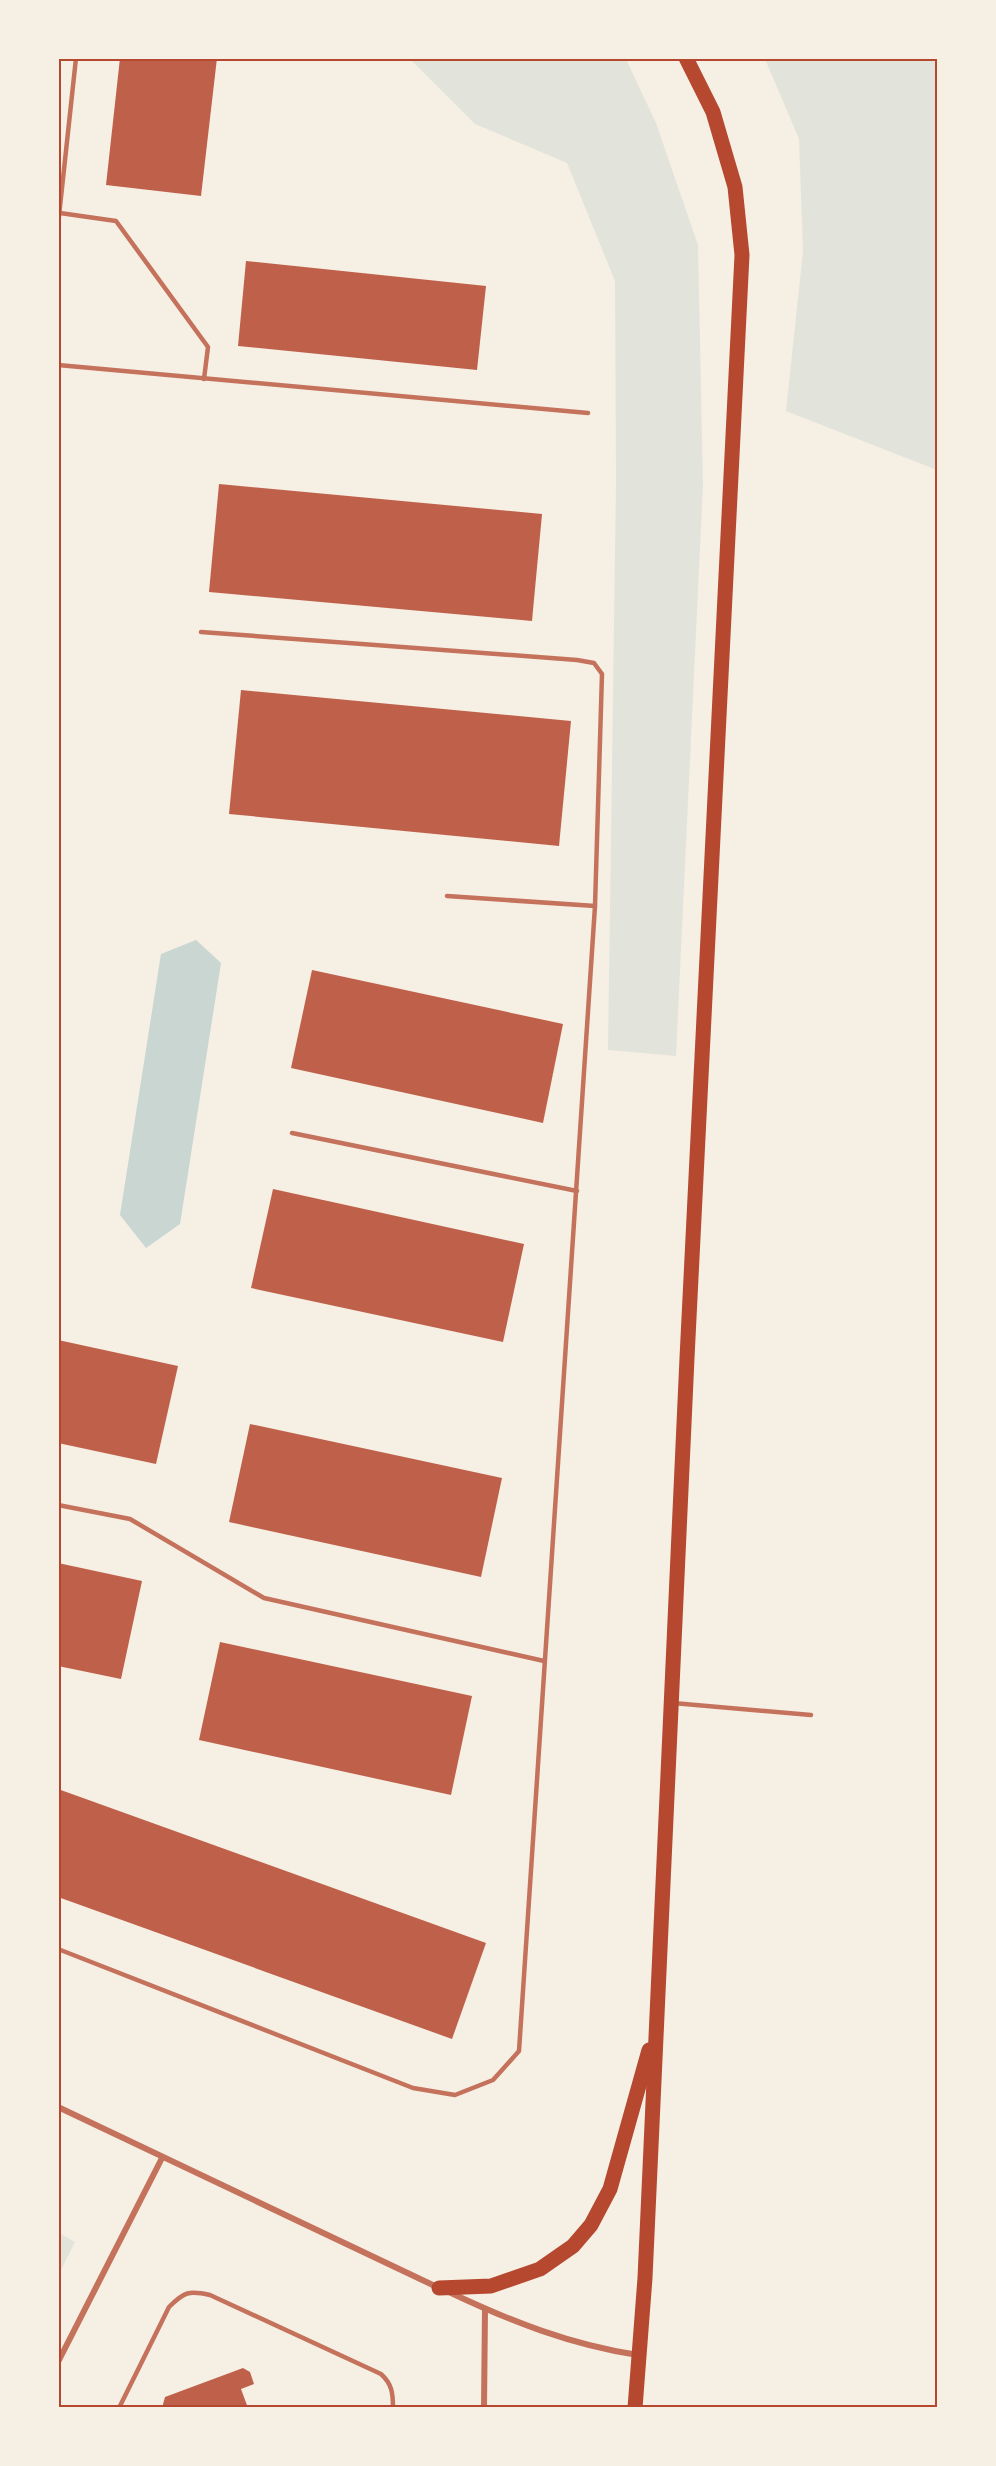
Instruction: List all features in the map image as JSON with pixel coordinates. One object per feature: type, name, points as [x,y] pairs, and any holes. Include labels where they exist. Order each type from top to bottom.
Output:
[{"type":"main road","points":[[635,2408],[640,2355],[742,255],[735,187],[720,133],[713,112],[686,58]]},
{"type":"main road","points":[[439,2288],[491,2286],[540,2269],[573,2246],[591,2225],[610,2188],[656,2025]]},
{"type":"street","points":[[58,2107],[485,2309],[539,2331],[607,2350],[640,2355]]},
{"type":"street","points":[[58,2362],[162,2158]]},
{"type":"street","points":[[484,2408],[485,2309]]},
{"type":"lane","points":[[58,225],[76,58]]},
{"type":"lane","points":[[60,213],[116,221],[208,347],[204,379]]},
{"type":"lane","points":[[58,365],[588,413]]},
{"type":"lane","points":[[58,1949],[413,2088],[455,2095],[493,2080],[519,2051],[595,906],[602,674],[594,663],[577,660],[201,632]]},
{"type":"lane","points":[[447,896],[595,906]]},
{"type":"lane","points":[[292,1133],[576,1191]]},
{"type":"lane","points":[[58,1504],[130,1519],[264,1598],[544,1661]]},
{"type":"lane","points":[[671,1703],[811,1714]]},
{"type":"lane","points":[[119,2408],[169,2307],[181,2295],[194,2291],[210,2295],[381,2374],[390,2382],[393,2408]]},
{"type":"shaded area","points":[[410,59],[626,59],[656,123],[698,245],[703,485],[676,1056],[608,1050],[616,481],[615,281],[567,163],[475,124]]},
{"type":"shaded area","points":[[765,59],[937,59],[937,470],[786,411],[803,251],[799,139]]},
{"type":"shaded area","points":[[196,940],[221,963],[180,1224],[146,1248],[120,1215],[161,954]]},
{"type":"shaded area","points":[[59,2233],[75,2242],[59,2274]]},
{"type":"building","points":[[120,58],[217,58],[201,196],[106,185]]},
{"type":"building","points":[[246,261],[486,286],[477,370],[238,346]]},
{"type":"building","points":[[219,484],[542,514],[532,621],[209,592]]},
{"type":"building","points":[[241,690],[571,721],[559,846],[229,814]]},
{"type":"building","points":[[312,970],[563,1024],[543,1123],[291,1068]]},
{"type":"building","points":[[273,1189],[524,1244],[503,1342],[251,1288]]},
{"type":"building","points":[[58,1340],[178,1366],[156,1464],[58,1443]]},
{"type":"building","points":[[250,1424],[502,1478],[481,1577],[229,1522]]},
{"type":"building","points":[[58,1563],[142,1581],[121,1679],[58,1666]]},
{"type":"building","points":[[220,1642],[472,1696],[451,1795],[199,1740]]},
{"type":"building","points":[[58,1789],[486,1943],[452,2039],[58,1897]]},
{"type":"building","points":[[243,2368],[250,2372],[254,2384],[241,2389],[248,2408],[162,2408],[165,2397]]}]
